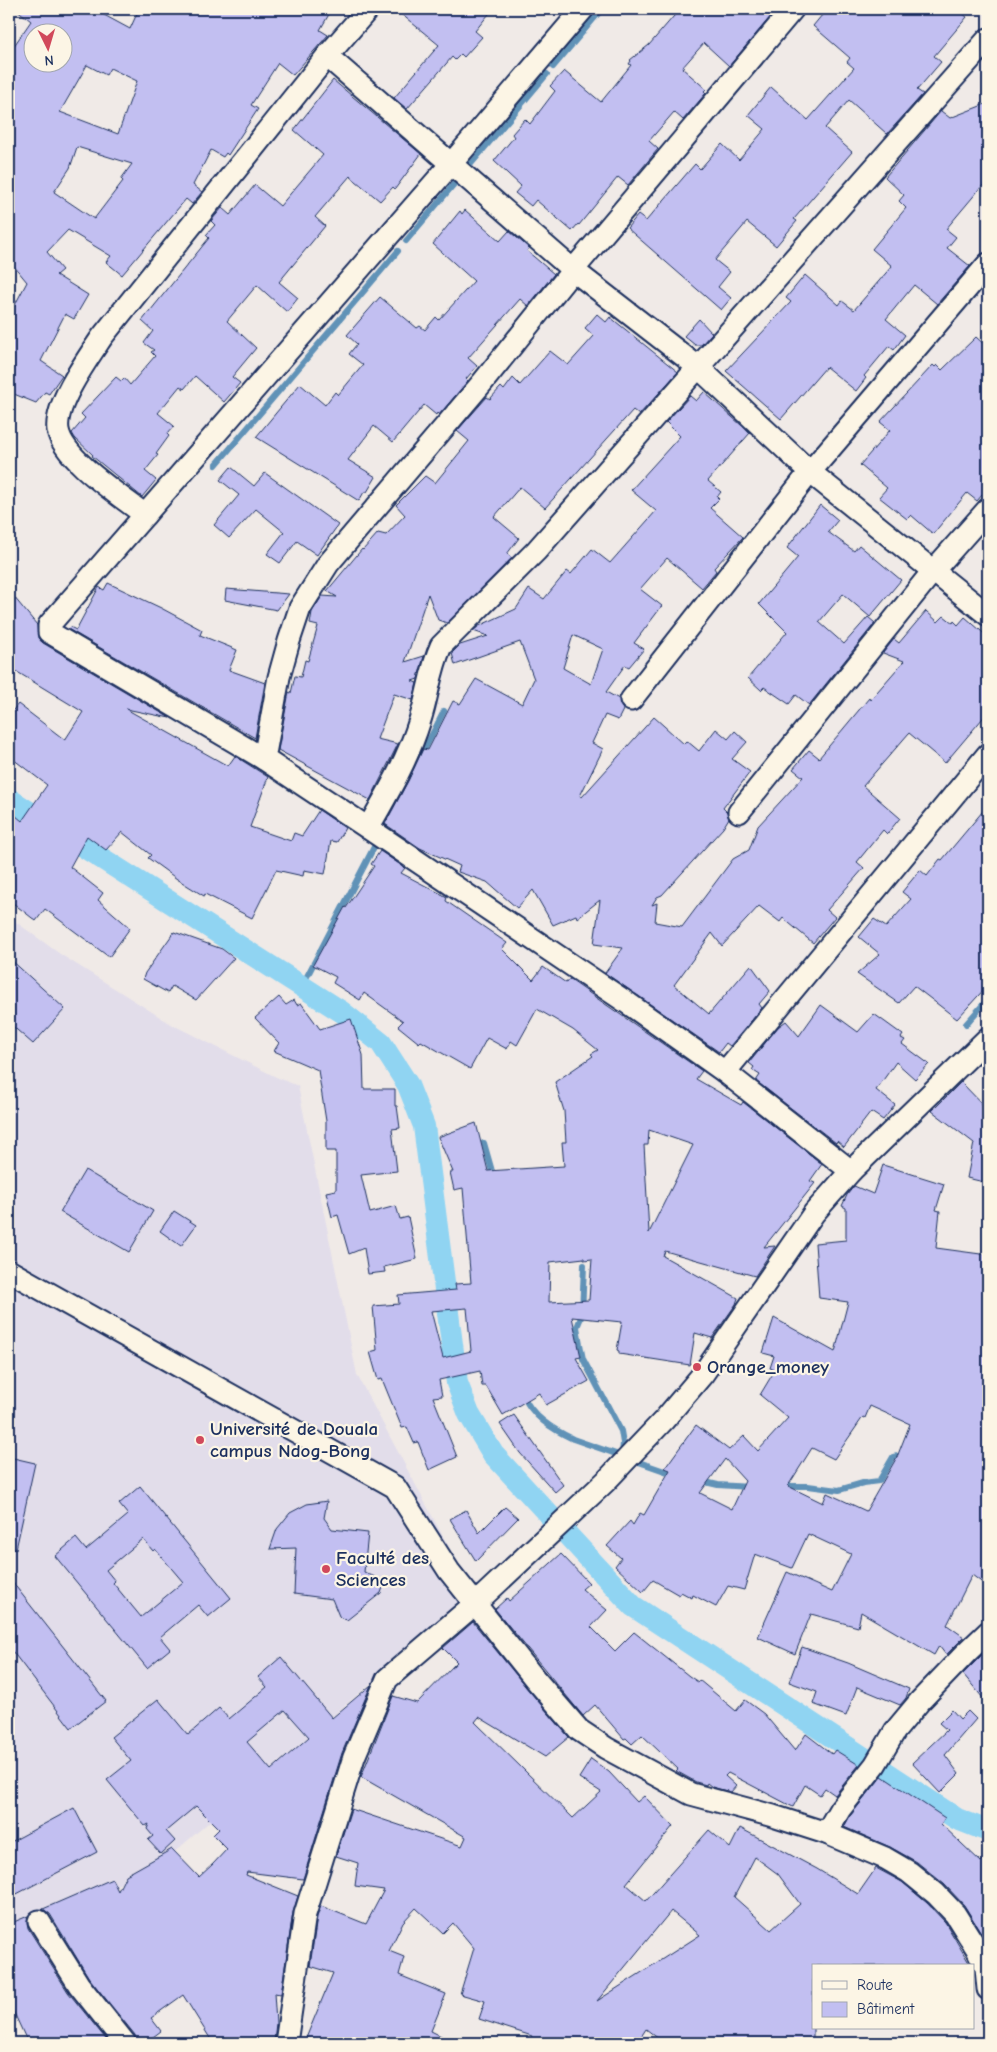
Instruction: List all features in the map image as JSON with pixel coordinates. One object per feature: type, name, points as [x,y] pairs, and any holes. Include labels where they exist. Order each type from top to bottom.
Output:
[{"type":"street","points":[[145,515],[72,457],[61,442],[58,416],[77,374],[102,337],[368,9]]},
{"type":"street","points":[[583,9],[451,164],[49,624],[49,632],[264,759],[368,828],[629,1004],[725,1072],[852,1171]]},
{"type":"street","points":[[264,759],[279,676],[289,641],[300,608],[328,564],[482,383],[573,270],[794,9]]},
{"type":"street","points":[[368,828],[404,763],[420,720],[436,657],[441,646],[536,551],[988,39]]},
{"type":"street","points":[[328,56],[573,270],[698,367],[810,472],[988,615]]},
{"type":"street","points":[[632,700],[810,472],[988,264]]},
{"type":"street","points":[[738,812],[933,571],[988,509]]},
{"type":"street","points":[[725,1072],[988,754]]},
{"type":"street","points":[[286,2043],[305,1914],[354,1757],[387,1679],[476,1603],[605,1482],[664,1420],[704,1374],[814,1213],[852,1171],[988,1038]]},
{"type":"street","points":[[9,1272],[395,1487],[449,1571],[578,1730],[606,1748],[691,1794],[773,1816],[826,1833],[885,1858],[909,1872],[936,1894],[955,1914],[977,1949],[986,1968],[988,1989]]},
{"type":"street","points":[[826,1833],[840,1809],[875,1765],[894,1732],[920,1700],[988,1632]]},
{"type":"street","points":[[39,1921],[79,1986],[125,2043]]},
{"type":"shaded area","name":"Université de Douala campus Ndog-Bong","points":[[9,917],[60,954],[171,1024],[276,1077],[298,1086],[357,1375],[461,1570],[466,1584],[448,1620],[371,1683],[151,1872],[9,1926]]},
{"type":"building","points":[[16,9],[93,9],[130,29],[139,9],[332,9],[320,30],[328,35],[293,75],[278,63],[251,105],[258,109],[228,155],[226,153],[223,157],[211,150],[193,185],[202,192],[192,204],[186,199],[122,275],[106,262],[111,256],[68,230],[47,252],[62,270],[56,275],[88,295],[74,319],[65,314],[41,361],[62,375],[49,394],[45,392],[36,403],[9,392],[9,316],[27,282],[9,260],[9,53],[22,34],[22,72],[72,72],[72,22],[30,22]],"holes":[[[87,65],[106,75],[110,68],[137,81],[118,134],[60,112]],[[77,147],[132,164],[121,179],[123,181],[94,219],[54,192],[70,168]]]},
{"type":"building","points":[[395,9],[493,9],[475,31],[482,37],[464,57],[461,54],[455,60],[452,57],[407,109],[394,98],[439,45]]},
{"type":"building","points":[[680,9],[777,9],[729,66],[704,43],[682,68],[706,89],[704,91],[706,93],[683,120],[674,112],[649,141],[658,149],[628,185],[618,177],[572,231],[536,200],[531,206],[515,193],[521,186],[494,161],[514,137],[512,134],[525,119],[530,124],[555,91],[550,86],[564,71],[601,102],[631,65],[629,64],[630,60],[649,45]]},
{"type":"building","points":[[827,9],[957,9],[967,17],[934,56],[941,62],[917,90],[923,94],[887,134],[849,100],[825,128],[852,152],[794,219],[797,221],[776,246],[747,222],[715,260],[730,272],[718,287],[731,298],[721,310],[627,228],[638,215],[646,221],[695,164],[700,169],[722,144],[739,160],[765,129],[748,115],[771,87],[808,120],[854,68],[847,62],[850,58],[813,26]]},
{"type":"building","points":[[333,80],[421,154],[395,189],[393,187],[380,201],[350,176],[315,217],[325,226],[279,282],[298,298],[287,312],[257,285],[227,321],[256,348],[232,377],[240,383],[224,402],[195,376],[184,389],[180,386],[158,413],[174,426],[167,434],[169,436],[156,454],[158,455],[145,471],[156,480],[142,497],[92,456],[72,433],[85,418],[81,414],[116,377],[121,381],[124,378],[130,385],[155,356],[151,352],[154,350],[144,343],[153,331],[142,321],[209,238],[206,235],[215,225],[211,221],[222,208],[230,215],[255,185],[280,206],[323,155],[294,130]]},
{"type":"building","points":[[988,103],[988,179],[946,229],[956,237],[947,248],[970,266],[937,304],[914,285],[886,319],[905,335],[894,350],[889,346],[864,376],[866,378],[856,391],[826,367],[781,419],[726,371],[791,302],[786,298],[805,275],[839,305],[842,301],[854,310],[892,266],[872,249],[906,208],[899,201],[904,195],[885,177],[941,111],[950,118]]},
{"type":"building","points":[[465,210],[500,241],[509,231],[529,248],[527,251],[554,274],[528,306],[520,299],[468,358],[477,366],[466,379],[468,381],[439,415],[437,413],[436,415],[424,405],[393,442],[374,426],[348,460],[376,477],[359,501],[256,437],[300,384],[325,405],[335,392],[338,395],[363,365],[349,354],[357,344],[347,335],[380,297],[417,328],[420,326],[425,330],[436,317],[439,320],[474,281],[433,244],[460,211],[462,214]]},
{"type":"building","points":[[597,314],[606,322],[610,317],[678,372],[639,415],[633,410],[545,508],[520,487],[494,517],[519,538],[507,554],[512,558],[447,623],[438,620],[428,594],[405,662],[424,656],[418,679],[412,681],[417,683],[413,700],[394,694],[377,739],[398,744],[370,800],[278,750],[289,692],[291,693],[295,676],[301,677],[305,660],[308,661],[318,626],[310,624],[312,612],[322,596],[337,597],[327,591],[378,533],[386,535],[405,515],[396,505],[425,476],[435,483],[469,441],[457,431],[487,397],[490,399],[501,387],[504,390],[513,378],[520,385],[550,351],[568,365],[594,336],[585,328]]},
{"type":"building","points":[[699,319],[712,333],[701,345],[695,345],[684,336]]},
{"type":"building","points":[[976,337],[988,348],[988,488],[977,501],[967,493],[933,534],[911,515],[907,519],[879,497],[887,488],[860,465],[890,430],[880,422],[933,365],[935,367],[937,365],[942,370]]},
{"type":"building","points":[[704,392],[750,433],[708,481],[721,492],[717,497],[719,499],[710,508],[743,537],[714,568],[716,571],[702,588],[667,558],[640,589],[662,606],[634,643],[644,649],[629,667],[625,665],[606,692],[619,699],[623,710],[618,720],[605,715],[592,743],[603,749],[580,796],[582,797],[654,717],[684,744],[687,741],[699,751],[716,729],[728,739],[735,731],[747,742],[732,759],[750,772],[723,808],[729,818],[723,828],[662,895],[657,897],[652,905],[657,903],[655,922],[682,927],[733,859],[749,850],[758,826],[803,777],[793,769],[809,750],[819,758],[869,698],[870,700],[904,661],[883,653],[894,639],[899,643],[926,611],[938,622],[944,616],[958,625],[965,617],[988,637],[988,712],[945,763],[909,733],[863,786],[900,818],[887,834],[883,830],[857,862],[864,868],[827,910],[835,917],[813,943],[783,918],[780,922],[759,906],[722,946],[712,933],[674,985],[709,1014],[751,965],[770,991],[759,1004],[762,1008],[730,1046],[726,1043],[719,1052],[605,973],[623,948],[594,944],[600,900],[577,918],[576,915],[553,925],[533,890],[517,908],[487,882],[458,872],[460,866],[420,848],[385,824],[423,749],[428,750],[453,701],[460,704],[476,679],[522,704],[534,679],[520,642],[455,665],[452,653],[460,645],[488,636],[473,631],[479,626],[516,609],[529,589],[544,599],[567,571],[571,574],[592,549],[610,563],[656,511],[631,490],[680,436],[666,422],[690,396],[696,401]],"holes":[[[573,635],[603,649],[591,684],[563,668]]]},
{"type":"building","points":[[231,467],[254,486],[265,473],[338,525],[317,555],[297,541],[280,563],[267,554],[284,532],[256,509],[229,538],[214,525],[239,495],[220,480]]},
{"type":"building","points":[[820,505],[838,520],[828,532],[854,551],[859,545],[901,580],[870,617],[843,594],[819,622],[844,644],[868,617],[875,623],[809,705],[796,695],[789,704],[764,687],[761,690],[748,678],[787,632],[759,604],[798,557],[787,548]]},
{"type":"building","points":[[108,583],[202,630],[200,635],[237,650],[229,670],[265,683],[255,738],[68,629],[70,627],[76,630],[99,587],[104,590]]},
{"type":"building","points":[[226,589],[289,594],[277,610],[225,600]]},
{"type":"building","points":[[9,591],[37,625],[38,638],[43,643],[170,718],[126,709],[228,766],[235,756],[268,777],[250,827],[291,841],[294,833],[302,836],[319,810],[345,828],[337,842],[331,841],[325,874],[304,870],[303,876],[276,870],[252,918],[205,894],[204,896],[177,879],[148,858],[151,855],[122,832],[106,850],[87,836],[70,867],[103,893],[98,900],[130,928],[109,957],[45,909],[36,921],[9,900],[9,810],[22,821],[47,785],[9,756],[9,715],[18,704],[65,740],[83,712],[9,667]]},
{"type":"building","points":[[988,805],[988,985],[957,1019],[914,986],[899,1003],[857,974],[880,954],[859,937],[874,919],[886,927],[911,899],[902,892],[920,870],[927,876]]},
{"type":"building","points":[[380,851],[405,868],[401,873],[447,897],[446,901],[507,943],[502,949],[533,980],[543,967],[566,983],[569,979],[702,1071],[696,1079],[741,1105],[743,1102],[822,1164],[810,1181],[815,1183],[764,1247],[775,1246],[755,1276],[665,1251],[663,1256],[738,1298],[736,1304],[712,1338],[695,1333],[690,1365],[619,1354],[617,1350],[622,1322],[572,1317],[581,1357],[576,1358],[589,1381],[546,1405],[539,1393],[503,1415],[486,1386],[482,1386],[480,1371],[439,1380],[442,1396],[433,1397],[457,1457],[429,1470],[418,1442],[414,1443],[407,1427],[402,1428],[382,1379],[378,1380],[370,1352],[377,1350],[373,1306],[399,1304],[398,1295],[456,1290],[455,1284],[471,1283],[463,1188],[454,1190],[450,1172],[453,1172],[438,1137],[476,1123],[488,1171],[564,1166],[562,1142],[566,1142],[564,1111],[555,1082],[593,1056],[591,1054],[598,1050],[573,1030],[537,1009],[517,1045],[511,1041],[507,1049],[487,1038],[470,1069],[421,1041],[419,1043],[398,1026],[403,1021],[364,993],[360,1000],[333,983],[336,977],[313,965],[345,907],[374,866],[371,864]],"holes":[[[649,1130],[693,1145],[649,1233],[644,1145],[648,1145]],[[584,1258],[584,1260],[592,1259],[589,1300],[549,1302],[550,1262]],[[467,1308],[471,1351],[443,1358],[431,1311]]]},
{"type":"building","points":[[174,932],[222,949],[234,958],[196,1000],[172,986],[168,993],[143,979],[145,973]]},
{"type":"building","points":[[9,958],[65,1009],[33,1044],[9,1023]]},
{"type":"building","points":[[279,997],[286,1005],[294,1000],[297,1005],[301,1003],[320,1029],[351,1019],[363,1055],[364,1089],[395,1089],[395,1106],[397,1106],[400,1128],[392,1129],[397,1171],[361,1175],[370,1213],[396,1206],[400,1219],[408,1217],[417,1259],[384,1267],[385,1272],[368,1274],[364,1248],[349,1254],[338,1215],[332,1217],[326,1192],[336,1190],[336,1151],[326,1151],[326,1121],[318,1070],[274,1051],[279,1043],[255,1018]]},
{"type":"building","points":[[821,1005],[858,1032],[874,1014],[903,1035],[901,1038],[905,1040],[902,1044],[929,1064],[915,1079],[896,1062],[876,1090],[895,1105],[883,1120],[871,1112],[844,1147],[837,1141],[836,1143],[756,1081],[760,1075],[752,1070],[754,1067],[749,1063],[778,1027],[786,1021],[799,1036]]},
{"type":"building","points":[[961,1082],[988,1110],[988,1183],[967,1178],[974,1143],[932,1111]]},
{"type":"building","points":[[883,1165],[944,1184],[936,1210],[940,1211],[936,1248],[988,1255],[988,1587],[972,1575],[947,1625],[964,1637],[946,1655],[939,1646],[934,1655],[861,1612],[858,1627],[811,1614],[795,1654],[758,1637],[787,1572],[832,1592],[851,1554],[808,1534],[792,1568],[755,1554],[744,1590],[728,1586],[716,1607],[693,1595],[692,1598],[681,1592],[679,1595],[653,1580],[643,1592],[615,1566],[621,1558],[607,1546],[630,1521],[633,1525],[640,1513],[644,1515],[670,1470],[665,1468],[696,1425],[729,1450],[744,1436],[758,1451],[788,1418],[760,1395],[775,1370],[770,1368],[774,1356],[763,1353],[774,1318],[835,1352],[848,1302],[819,1298],[815,1243],[846,1240],[846,1208],[842,1206],[854,1186],[873,1194]],"holes":[[[870,1406],[910,1424],[897,1457],[866,1511],[827,1493],[823,1503],[788,1486],[812,1448],[834,1459],[863,1417],[865,1418]],[[725,1459],[745,1481],[732,1509],[700,1493]]]},
{"type":"building","points":[[85,1170],[153,1211],[129,1252],[60,1212]]},
{"type":"building","points":[[174,1211],[196,1225],[181,1246],[160,1231]]},
{"type":"building","points":[[514,1415],[563,1485],[555,1492],[520,1453],[500,1424]]},
{"type":"building","points":[[9,1457],[35,1463],[16,1549],[9,1549]]},
{"type":"building","points":[[140,1486],[231,1598],[208,1617],[198,1605],[160,1637],[170,1649],[147,1668],[55,1556],[76,1538],[86,1550],[128,1515],[119,1504]],"holes":[[[143,1539],[153,1551],[155,1549],[183,1582],[141,1617],[113,1583],[115,1581],[106,1570]]]},
{"type":"building","points":[[327,1501],[324,1518],[332,1529],[368,1533],[364,1572],[379,1579],[384,1585],[381,1593],[347,1620],[339,1616],[332,1599],[294,1594],[296,1548],[270,1549],[277,1529],[290,1513],[307,1504]]},
{"type":"building","points":[[505,1507],[518,1518],[476,1561],[450,1519],[466,1510],[479,1533]]},
{"type":"building","points":[[561,1554],[589,1583],[582,1589],[607,1610],[591,1627],[615,1651],[634,1632],[689,1676],[698,1682],[699,1680],[736,1711],[745,1700],[764,1714],[795,1751],[806,1734],[832,1754],[835,1750],[859,1765],[835,1795],[825,1788],[820,1795],[805,1785],[793,1807],[728,1773],[725,1776],[736,1786],[731,1792],[712,1787],[707,1783],[706,1785],[696,1782],[676,1771],[678,1769],[642,1735],[632,1744],[626,1738],[624,1739],[595,1705],[583,1716],[495,1609],[507,1598],[509,1601]]},
{"type":"building","points":[[9,1578],[106,1701],[71,1728],[9,1647]]},
{"type":"building","points":[[473,1622],[569,1737],[545,1757],[479,1717],[475,1722],[573,1818],[601,1792],[579,1778],[591,1759],[609,1772],[637,1802],[644,1796],[673,1826],[626,1884],[646,1901],[709,1830],[730,1848],[740,1828],[817,1869],[858,1894],[876,1868],[902,1882],[927,1903],[945,1922],[970,1964],[812,1964],[813,2043],[664,2043],[646,2029],[637,2043],[529,2043],[532,2036],[479,2019],[485,2001],[460,1994],[474,1948],[453,1923],[443,1933],[416,1908],[403,1922],[389,1951],[404,1957],[399,1975],[446,1994],[431,2031],[455,2043],[304,2043],[333,1973],[310,1966],[317,1917],[321,1906],[366,1924],[384,1890],[355,1886],[358,1863],[336,1856],[351,1809],[462,1846],[466,1837],[361,1777],[393,1696],[417,1703],[457,1662],[443,1648]],"holes":[[[755,1857],[778,1874],[800,1904],[771,1930],[734,1897]],[[671,1911],[700,1935],[597,2001]]]},
{"type":"building","points":[[802,1647],[848,1663],[909,1689],[906,1698],[900,1705],[857,1687],[846,1716],[813,1704],[817,1692],[789,1682]]},
{"type":"building","points":[[988,1649],[988,1704],[963,1674]]},
{"type":"building","points":[[281,1657],[332,1718],[371,1685],[342,1753],[303,1879],[247,1872],[246,1875],[298,1896],[293,1912],[281,1994],[274,1993],[276,2023],[274,2041],[213,2043],[183,1995],[151,2018],[161,2031],[145,2043],[137,2043],[135,2035],[89,1978],[50,1914],[43,1909],[112,1879],[118,1891],[126,1875],[172,1849],[199,1877],[227,1849],[213,1835],[219,1829],[196,1806],[166,1831],[175,1841],[161,1854],[148,1840],[153,1836],[147,1829],[149,1824],[145,1826],[107,1780],[131,1761],[111,1737],[158,1699],[188,1735],[219,1708],[229,1719],[267,1687],[258,1677]],"holes":[[[285,1710],[309,1737],[271,1770],[247,1742]]]},
{"type":"building","points":[[952,1710],[960,1719],[968,1711],[976,1719],[945,1755],[959,1774],[940,1793],[912,1763],[947,1730],[939,1723]]},
{"type":"building","points":[[882,1776],[945,1818],[941,1824],[981,1862],[988,1855],[988,1944],[964,1905],[944,1884],[917,1862],[890,1847],[844,1827],[850,1816]]},
{"type":"building","points":[[74,1808],[97,1852],[9,1898],[9,1843]]},
{"type":"building","points":[[28,1916],[28,1928],[68,1992],[109,2043],[28,2043],[9,2002],[9,1931],[11,1930],[9,1924]]},
{"type":"waterway","points":[[553,67],[602,9]]},
{"type":"waterway","points":[[406,241],[547,74]]},
{"type":"waterway","points":[[216,465],[398,251]]},
{"type":"waterway","points":[[421,756],[444,711]]},
{"type":"waterway","points":[[400,796],[413,772]]},
{"type":"waterway","points":[[9,799],[342,1012],[381,1043],[408,1085],[424,1126],[457,1383],[469,1414],[493,1454],[633,1606],[957,1819],[988,1831]]},
{"type":"waterway","points":[[302,986],[389,818]]},
{"type":"waterway","points":[[966,1024],[988,999]]},
{"type":"waterway","points":[[484,1143],[494,1178]]},
{"type":"waterway","points":[[584,1265],[582,1315],[577,1327],[583,1359],[621,1431],[622,1454]]},
{"type":"waterway","points":[[522,1393],[531,1408],[543,1421],[565,1435],[676,1475]]},
{"type":"waterway","points":[[780,1486],[808,1486],[839,1490],[863,1483],[879,1481],[893,1457],[898,1456],[903,1460]]},
{"type":"waterway","points":[[701,1481],[718,1485],[750,1487]]},
{"type":"place","name":"Orange_money","points":[[697,1367]]},
{"type":"place","name":"Université de Douala campus Ndog-Bong","points":[[200,1440]]},
{"type":"place","name":"Faculté des Sciences","points":[[326,1569]]}]
